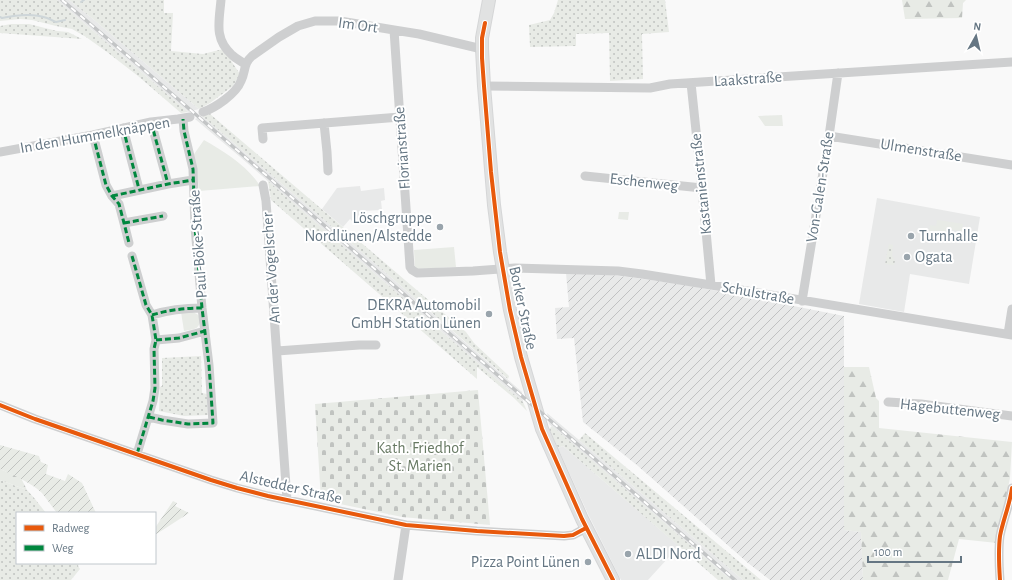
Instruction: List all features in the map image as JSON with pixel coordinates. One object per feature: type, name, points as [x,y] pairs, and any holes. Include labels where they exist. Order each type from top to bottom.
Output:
[{"type":"main road","name":"Borker Straße","points":[[489,0],[482,38],[484,86],[498,241],[506,290],[515,331],[542,429],[586,528],[613,580]]},
{"type":"street","points":[[203,112],[224,100],[237,88],[242,81],[245,64],[232,55],[223,44],[220,37],[221,0]]},
{"type":"street","name":"Im Ort","points":[[245,64],[252,56],[279,37],[298,26],[315,21],[340,21],[419,34],[482,49]]},
{"type":"street","name":"Florianstraße","points":[[394,30],[410,267],[417,273],[503,269]]},
{"type":"street","name":"Laakstraße","points":[[484,86],[645,88],[691,82],[1012,62]]},
{"type":"street","name":"Von-Galen-Straße","points":[[802,301],[838,73]]},
{"type":"street","name":"Kastanienstraße","points":[[691,82],[711,285]]},
{"type":"street","points":[[263,139],[262,128],[400,117]]},
{"type":"street","name":"In den Hummelknäppen","points":[[0,152],[93,135],[151,122],[186,118]]},
{"type":"street","name":"Paul-Böke-Straße","points":[[149,417],[188,424],[213,423],[195,228],[193,169],[184,131],[186,118]]},
{"type":"street","name":"Paul-Böke-Straße","points":[[151,122],[168,184]]},
{"type":"street","points":[[324,123],[328,171]]},
{"type":"street","points":[[123,128],[139,189]]},
{"type":"street","points":[[93,135],[106,185],[118,204],[129,243]]},
{"type":"street","name":"Ulmenstraße","points":[[829,136],[1012,165]]},
{"type":"street","name":"Eschenweg","points":[[585,176],[702,188]]},
{"type":"street","name":"Paul-Böke-Straße","points":[[112,196],[139,189],[193,180]]},
{"type":"street","name":"An der Vogelscher","points":[[263,185],[266,201],[287,500]]},
{"type":"street","name":"Paul-Böke-Straße","points":[[124,223],[163,216]]},
{"type":"street","points":[[132,256],[146,305],[152,315],[156,340],[154,349],[155,388],[153,401],[137,454]]},
{"type":"street","name":"Schulstraße","points":[[503,269],[515,268],[618,271],[1010,335]]},
{"type":"street","name":"Paul-Böke-Straße","points":[[152,315],[187,308],[202,308]]},
{"type":"street","points":[[1010,335],[1012,309]]},
{"type":"street","points":[[156,340],[179,338],[205,331]]},
{"type":"street","points":[[276,350],[376,345]]},
{"type":"street","name":"Hagebuttenweg","points":[[888,402],[921,404],[1012,416]]},
{"type":"street","name":"Alstedder Straße","points":[[0,405],[35,419],[237,488],[287,500],[406,524],[477,531],[564,536],[573,535],[586,528]]},
{"type":"street","points":[[1000,580],[998,558],[1000,540],[1012,488]]},
{"type":"street","points":[[398,580],[406,524]]},
{"type":"shaded area","points":[[57,0],[69,0],[199,109],[188,112]]},
{"type":"shaded area","points":[[202,116],[385,272],[522,392],[523,402],[195,119]]},
{"type":"shaded area","points":[[360,186],[361,191],[384,188],[385,200],[381,201],[382,210],[360,211],[361,220],[354,223],[350,219],[343,227],[322,209],[337,188]]},
{"type":"shaded area","points":[[877,198],[980,217],[969,284],[910,274],[904,312],[859,304]]},
{"type":"shaded area","points":[[566,273],[594,273],[692,286],[844,316],[844,530],[861,532],[863,580],[770,580],[748,563],[638,466],[583,422],[574,338],[557,339],[555,308],[569,307]]},
{"type":"shaded area","points":[[547,413],[743,580],[731,580],[549,424]]},
{"type":"shaded area","points":[[563,446],[679,546],[648,580],[621,580],[588,514],[558,448]]},
{"type":"green space","points":[[0,0],[57,0],[188,112],[181,113],[107,52],[72,29],[32,20],[20,19],[0,21]]},
{"type":"green space","points":[[69,0],[164,0],[164,13],[173,13],[171,51],[203,54],[223,49],[240,74],[233,86],[199,109]]},
{"type":"green space","points":[[558,0],[665,0],[669,32],[642,34],[643,79],[610,81],[609,33],[576,34],[576,46],[530,47],[529,25],[550,20]]},
{"type":"green space","points":[[902,0],[966,0],[963,3],[962,18],[905,19]]},
{"type":"green space","points":[[11,24],[29,24],[57,31],[68,32],[82,39],[0,33],[0,26]]},
{"type":"green space","points":[[210,114],[466,332],[474,343],[509,376],[508,379],[202,116]]},
{"type":"green space","points":[[782,115],[783,126],[765,126],[758,116]]},
{"type":"green space","points":[[204,140],[227,154],[242,166],[260,186],[199,191],[197,171],[192,157]]},
{"type":"green space","points":[[268,181],[523,402],[527,411],[477,367],[477,379],[271,200]]},
{"type":"green space","points":[[619,212],[629,212],[628,220],[618,219]]},
{"type":"green space","points":[[937,220],[963,224],[962,231],[946,229],[945,238],[929,236],[930,225],[936,226]]},
{"type":"green space","points":[[889,244],[893,245],[892,255],[895,261],[894,265],[885,264]]},
{"type":"green space","points":[[454,247],[456,267],[415,269],[414,250]]},
{"type":"green space","points":[[190,311],[197,314],[201,318],[200,322],[198,327],[184,331],[181,312]]},
{"type":"green space","points":[[201,356],[202,393],[207,394],[208,415],[184,416],[159,411],[160,387],[162,386],[162,358]]},
{"type":"green space","points":[[844,367],[869,367],[876,398],[879,401],[879,428],[1012,442],[1010,478],[997,543],[959,539],[948,580],[863,580],[861,532],[844,530]]},
{"type":"green space","name":"Kath. Friedhof St. Marien","points":[[478,390],[490,525],[402,517],[321,500],[315,404]]},
{"type":"green space","points":[[552,426],[731,580],[718,580],[563,446],[558,448],[549,429]]},
{"type":"green space","points":[[585,433],[761,580],[743,580],[579,440]]},
{"type":"green space","points":[[0,445],[39,456],[41,462],[48,465],[46,474],[65,481],[68,474],[82,483],[96,512],[56,512],[42,493],[37,489],[0,469]]},
{"type":"green space","points":[[0,469],[21,478],[27,490],[0,480]]},
{"type":"green space","points":[[0,480],[27,490],[45,512],[16,512],[16,564],[79,564],[80,569],[71,580],[0,580]]},
{"type":"green space","points":[[173,501],[177,503],[175,506],[189,513],[156,534],[156,526]]},
{"type":"waterway","points":[[0,17],[30,15],[42,16],[56,22],[65,20]]},
{"type":"railway","points":[[62,0],[735,580]]},
{"type":"marked path","points":[[149,417],[188,424],[213,423],[209,365],[202,308],[195,227],[193,169],[184,131],[183,119]]},
{"type":"marked path","points":[[151,122],[168,184]]},
{"type":"marked path","points":[[123,128],[139,189]]},
{"type":"marked path","points":[[93,135],[106,185],[112,196],[119,204],[129,243]]},
{"type":"marked path","points":[[112,196],[193,180]]},
{"type":"marked path","points":[[124,223],[163,216]]},
{"type":"marked path","points":[[132,256],[146,305],[152,315],[156,340],[154,349],[155,388],[153,401],[137,454]]},
{"type":"marked path","points":[[152,315],[189,308],[202,308]]},
{"type":"marked path","points":[[156,340],[179,338],[205,331]]},
{"type":"cycle path","points":[[485,23],[482,38],[482,58],[491,172],[500,252],[510,310],[521,357],[542,429],[582,519],[613,580]]},
{"type":"cycle path","points":[[0,405],[35,419],[237,488],[406,525],[564,536],[573,535],[586,528]]},
{"type":"cycle path","points":[[1000,580],[1000,536],[1012,488]]},
{"type":"place","name":"Löschgruppe Nordlünen/Alstedde","points":[[440,227]]},
{"type":"place","name":"Turnhalle","points":[[911,236]]},
{"type":"place","name":"Ogata","points":[[907,257]]},
{"type":"place","name":"DEKRA Automobil GmbH Station Lünen","points":[[489,314]]},
{"type":"place","name":"ALDI Nord","points":[[628,554]]},
{"type":"place","name":"Pizza Point Lünen","points":[[588,562]]}]
